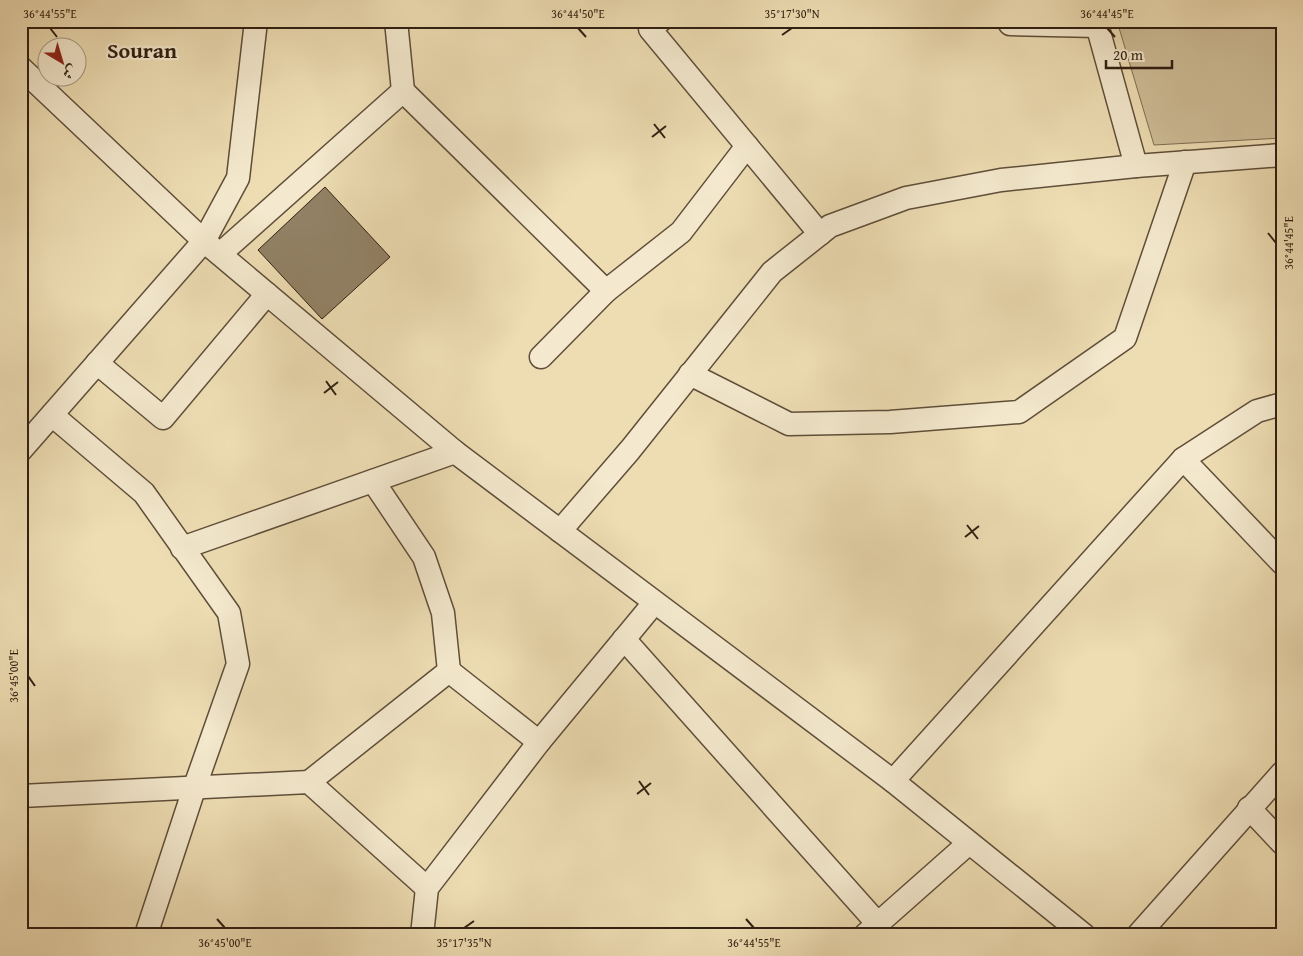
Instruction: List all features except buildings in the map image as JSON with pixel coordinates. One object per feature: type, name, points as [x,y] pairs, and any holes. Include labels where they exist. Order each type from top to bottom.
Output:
[{"type":"street","points":[[212,248],[238,178],[256,21]]},
{"type":"street","points":[[396,21],[403,91],[606,291]]},
{"type":"street","points":[[660,21],[650,29],[820,234]]},
{"type":"street","points":[[1008,21],[1010,24],[1096,24],[1136,166]]},
{"type":"street","points":[[23,72],[212,248],[455,452],[893,781],[1084,935]]},
{"type":"street","points":[[21,450],[97,363],[212,248],[403,91]]},
{"type":"street","points":[[541,357],[606,291],[681,232],[747,146]]},
{"type":"street","points":[[560,531],[630,450],[772,272],[830,226],[906,198],[1001,180],[1136,166],[1282,155]]},
{"type":"street","points":[[690,374],[789,424],[890,422],[1019,412],[1124,338],[1185,162]]},
{"type":"street","points":[[97,363],[163,418],[266,294]]},
{"type":"street","points":[[893,781],[1183,459],[1257,411],[1282,404]]},
{"type":"street","points":[[52,415],[144,493],[229,613],[238,664],[146,935]]},
{"type":"street","points":[[182,548],[455,452]]},
{"type":"street","points":[[1183,459],[1282,563]]},
{"type":"street","points":[[373,481],[424,557],[444,612],[449,672],[539,742]]},
{"type":"street","points":[[422,935],[427,888],[539,742],[654,603]]},
{"type":"street","points":[[624,639],[872,929],[969,843]]},
{"type":"street","points":[[21,796],[309,782],[449,672]]},
{"type":"street","points":[[1138,935],[1282,773]]},
{"type":"street","points":[[309,782],[427,888]]},
{"type":"street","points":[[1249,808],[1282,843]]},
{"type":"shaded area","points":[[1117,21],[1282,21],[1282,138],[1154,145]]},
{"type":"district","name":"Souran","points":[[142,50]]}]
